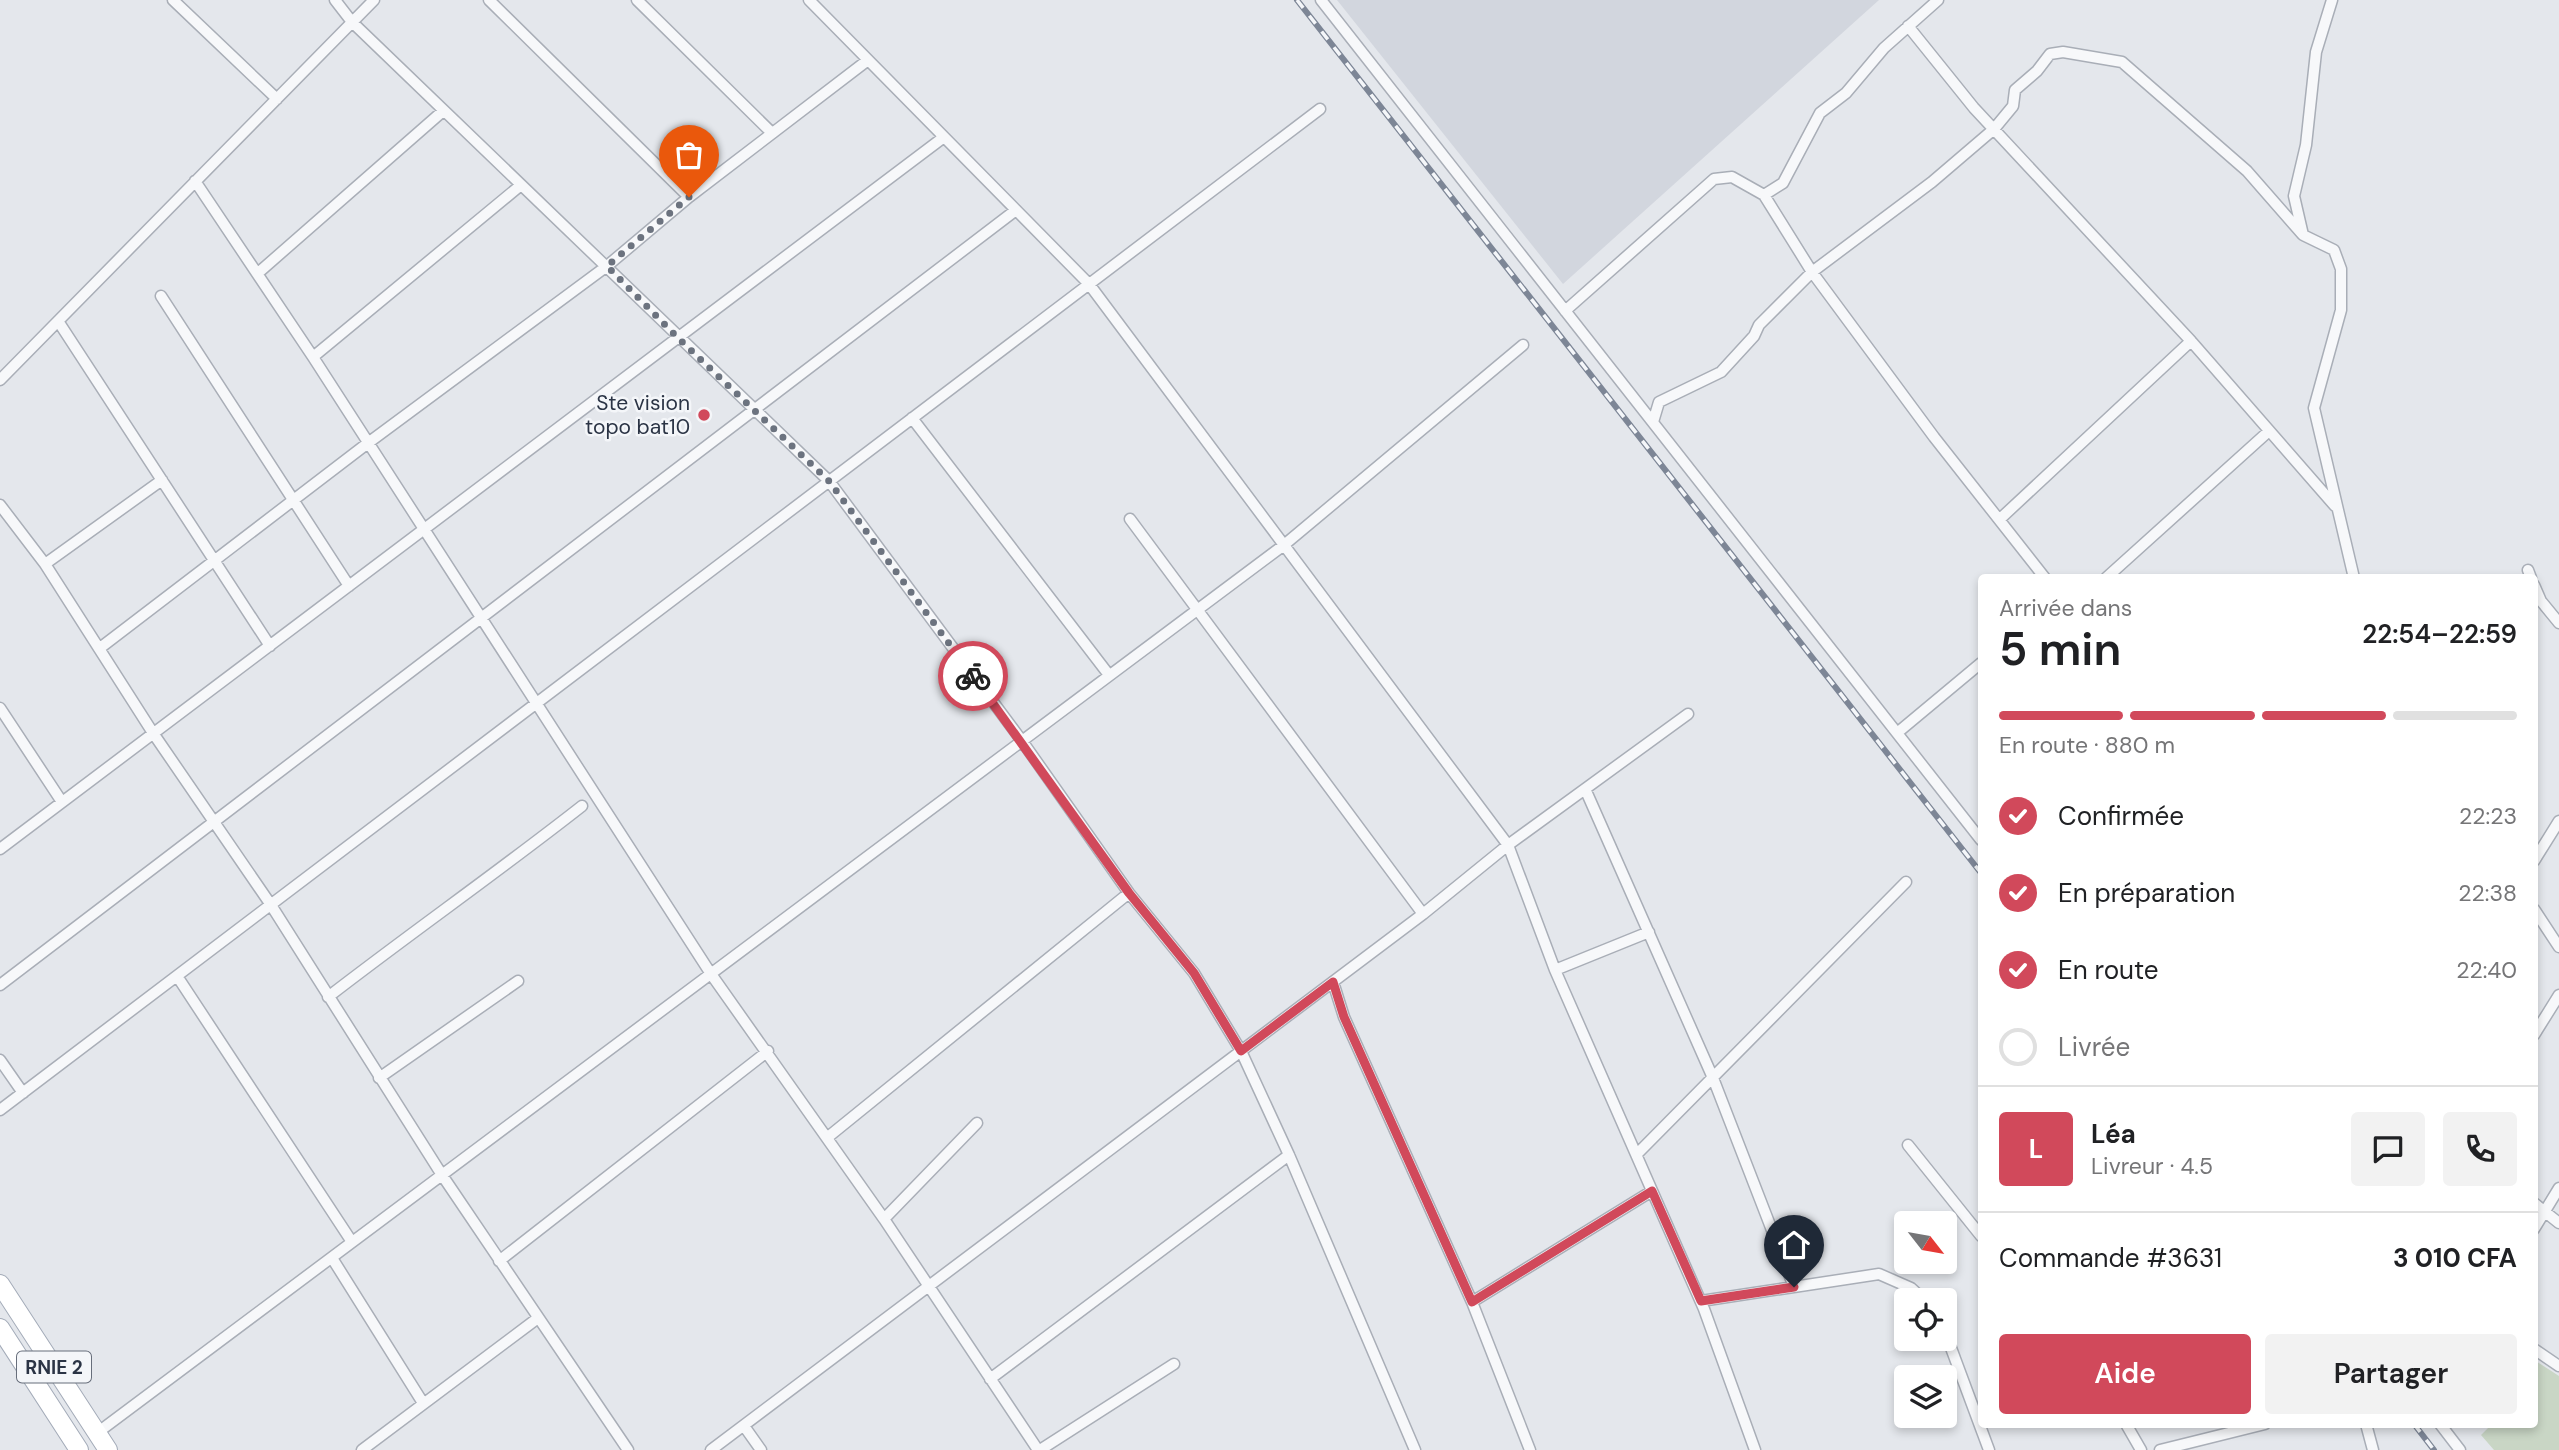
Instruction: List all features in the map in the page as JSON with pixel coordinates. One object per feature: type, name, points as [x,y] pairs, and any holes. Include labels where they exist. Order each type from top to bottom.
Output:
[{"type":"main road","name":"RNIE 2","points":[[0,1284],[108,1450]]},
{"type":"main road","name":"RNIE 2","points":[[0,1328],[75,1449]]},
{"type":"street","points":[[173,0],[277,99]]},
{"type":"street","points":[[335,0],[352,22],[443,111],[829,481],[1021,741],[1129,893],[1194,973],[1241,1051],[1289,1155],[1415,1450]]},
{"type":"street","points":[[0,380],[374,0]]},
{"type":"street","points":[[489,0],[689,197]]},
{"type":"street","points":[[637,0],[772,133]]},
{"type":"street","points":[[809,0],[1089,284],[1508,845],[1555,970],[1701,1301],[1755,1450]]},
{"type":"street","points":[[1321,0],[1978,836]]},
{"type":"street","points":[[1763,195],[1783,183],[1820,113],[1846,93],[1908,26],[1938,0]]},
{"type":"street","points":[[2303,235],[2294,196],[2306,145],[2316,52],[2332,0]]},
{"type":"street","points":[[1908,26],[1994,129],[2191,341],[2334,506]]},
{"type":"street","points":[[1653,422],[1659,402],[1721,372],[1754,336],[1759,325],[1812,272],[1932,181],[1994,129],[2013,106],[2015,90],[2037,71],[2050,54],[2063,52],[2109,57],[2122,62],[2210,137],[2247,171],[2303,235],[2334,250],[2341,269],[2341,310],[2314,408],[2334,506],[2353,574]]},
{"type":"street","points":[[100,648],[368,443],[607,266],[689,197],[868,60]]},
{"type":"street","points":[[0,1110],[1320,109]]},
{"type":"street","points":[[258,273],[443,111]]},
{"type":"street","points":[[0,849],[944,137]]},
{"type":"street","points":[[1566,311],[1714,179],[1732,177],[1763,195],[1812,272],[1934,437],[2001,518],[2042,574]]},
{"type":"street","points":[[195,181],[482,617],[710,974],[828,1137],[1039,1450],[1174,1364]]},
{"type":"street","points":[[313,357],[521,185]]},
{"type":"street","points":[[0,985],[1016,209]]},
{"type":"street","points":[[161,296],[349,586]]},
{"type":"street","points":[[58,321],[270,646]]},
{"type":"street","points":[[2001,518],[2191,341]]},
{"type":"street","points":[[97,1433],[1283,545],[1523,345]]},
{"type":"street","points":[[912,418],[1109,675]]},
{"type":"street","points":[[2110,574],[2269,431]]},
{"type":"street","points":[[45,564],[162,480]]},
{"type":"street","points":[[0,505],[45,564],[153,733],[271,905],[442,1175],[628,1450]]},
{"type":"street","points":[[1130,519],[1423,914]]},
{"type":"street","points":[[2538,594],[2559,623]]},
{"type":"street","points":[[1897,733],[1978,666]]},
{"type":"street","points":[[0,708],[62,802]]},
{"type":"street","points":[[711,1450],[1423,914],[1508,845],[1586,791],[1688,714]]},
{"type":"street","points":[[1586,791],[1713,1078],[1794,1287]]},
{"type":"street","points":[[328,997],[582,806]]},
{"type":"street","points":[[2538,855],[2559,821]]},
{"type":"street","points":[[1637,1154],[1906,882]]},
{"type":"street","points":[[828,1137],[1129,893]]},
{"type":"street","points":[[2538,915],[2559,947]]},
{"type":"street","points":[[1555,970],[1649,932]]},
{"type":"street","points":[[177,976],[352,1242]]},
{"type":"street","points":[[379,1078],[518,981]]},
{"type":"street","points":[[1333,982],[1344,1017],[1472,1302],[1530,1450]]},
{"type":"street","points":[[2538,1029],[2559,995]]},
{"type":"street","points":[[499,1261],[768,1051]]},
{"type":"street","points":[[0,1060],[23,1093]]},
{"type":"street","points":[[884,1219],[977,1123]]},
{"type":"street","points":[[1908,1145],[1978,1233]]},
{"type":"street","points":[[990,1379],[1289,1155]]},
{"type":"street","points":[[2538,1222],[2559,1188]]},
{"type":"street","points":[[1472,1302],[1652,1191]]},
{"type":"street","points":[[2538,1207],[2559,1223]]},
{"type":"street","points":[[332,1258],[423,1403]]},
{"type":"street","points":[[1701,1301],[1879,1274],[1911,1288]]},
{"type":"street","points":[[362,1450],[538,1318]]},
{"type":"street","points":[[1952,1351],[1978,1420]]},
{"type":"street","points":[[2538,1352],[2559,1366]]},
{"type":"street","points":[[744,1426],[761,1450]]},
{"type":"street","points":[[1981,1428],[1989,1450]]},
{"type":"street","points":[[2128,1428],[2141,1450]]},
{"type":"street","points":[[2160,1450],[2249,1428]]},
{"type":"street","points":[[2368,1428],[2373,1450]]},
{"type":"street","points":[[2443,1428],[2460,1450]]},
{"type":"shaded area","points":[[1337,0],[1879,0],[1563,284]]},
{"type":"green space","points":[[2538,1363],[2559,1376],[2559,1450],[2494,1450],[2481,1435],[2488,1428],[2538,1428]]},
{"type":"railway","points":[[1297,0],[1978,869]]},
{"type":"railway","points":[[2417,1428],[2434,1450]]},
{"type":"way so far","points":[[689,197],[607,266],[678,338],[829,481],[973,676]]},
{"type":"place","name":"Ste vision topo bat10","points":[[704,415]]},
{"type":"route","points":[[973,676],[1129,893],[1194,973],[1241,1051],[1333,982],[1344,1017],[1472,1302],[1652,1191],[1701,1301],[1794,1287]]}]
